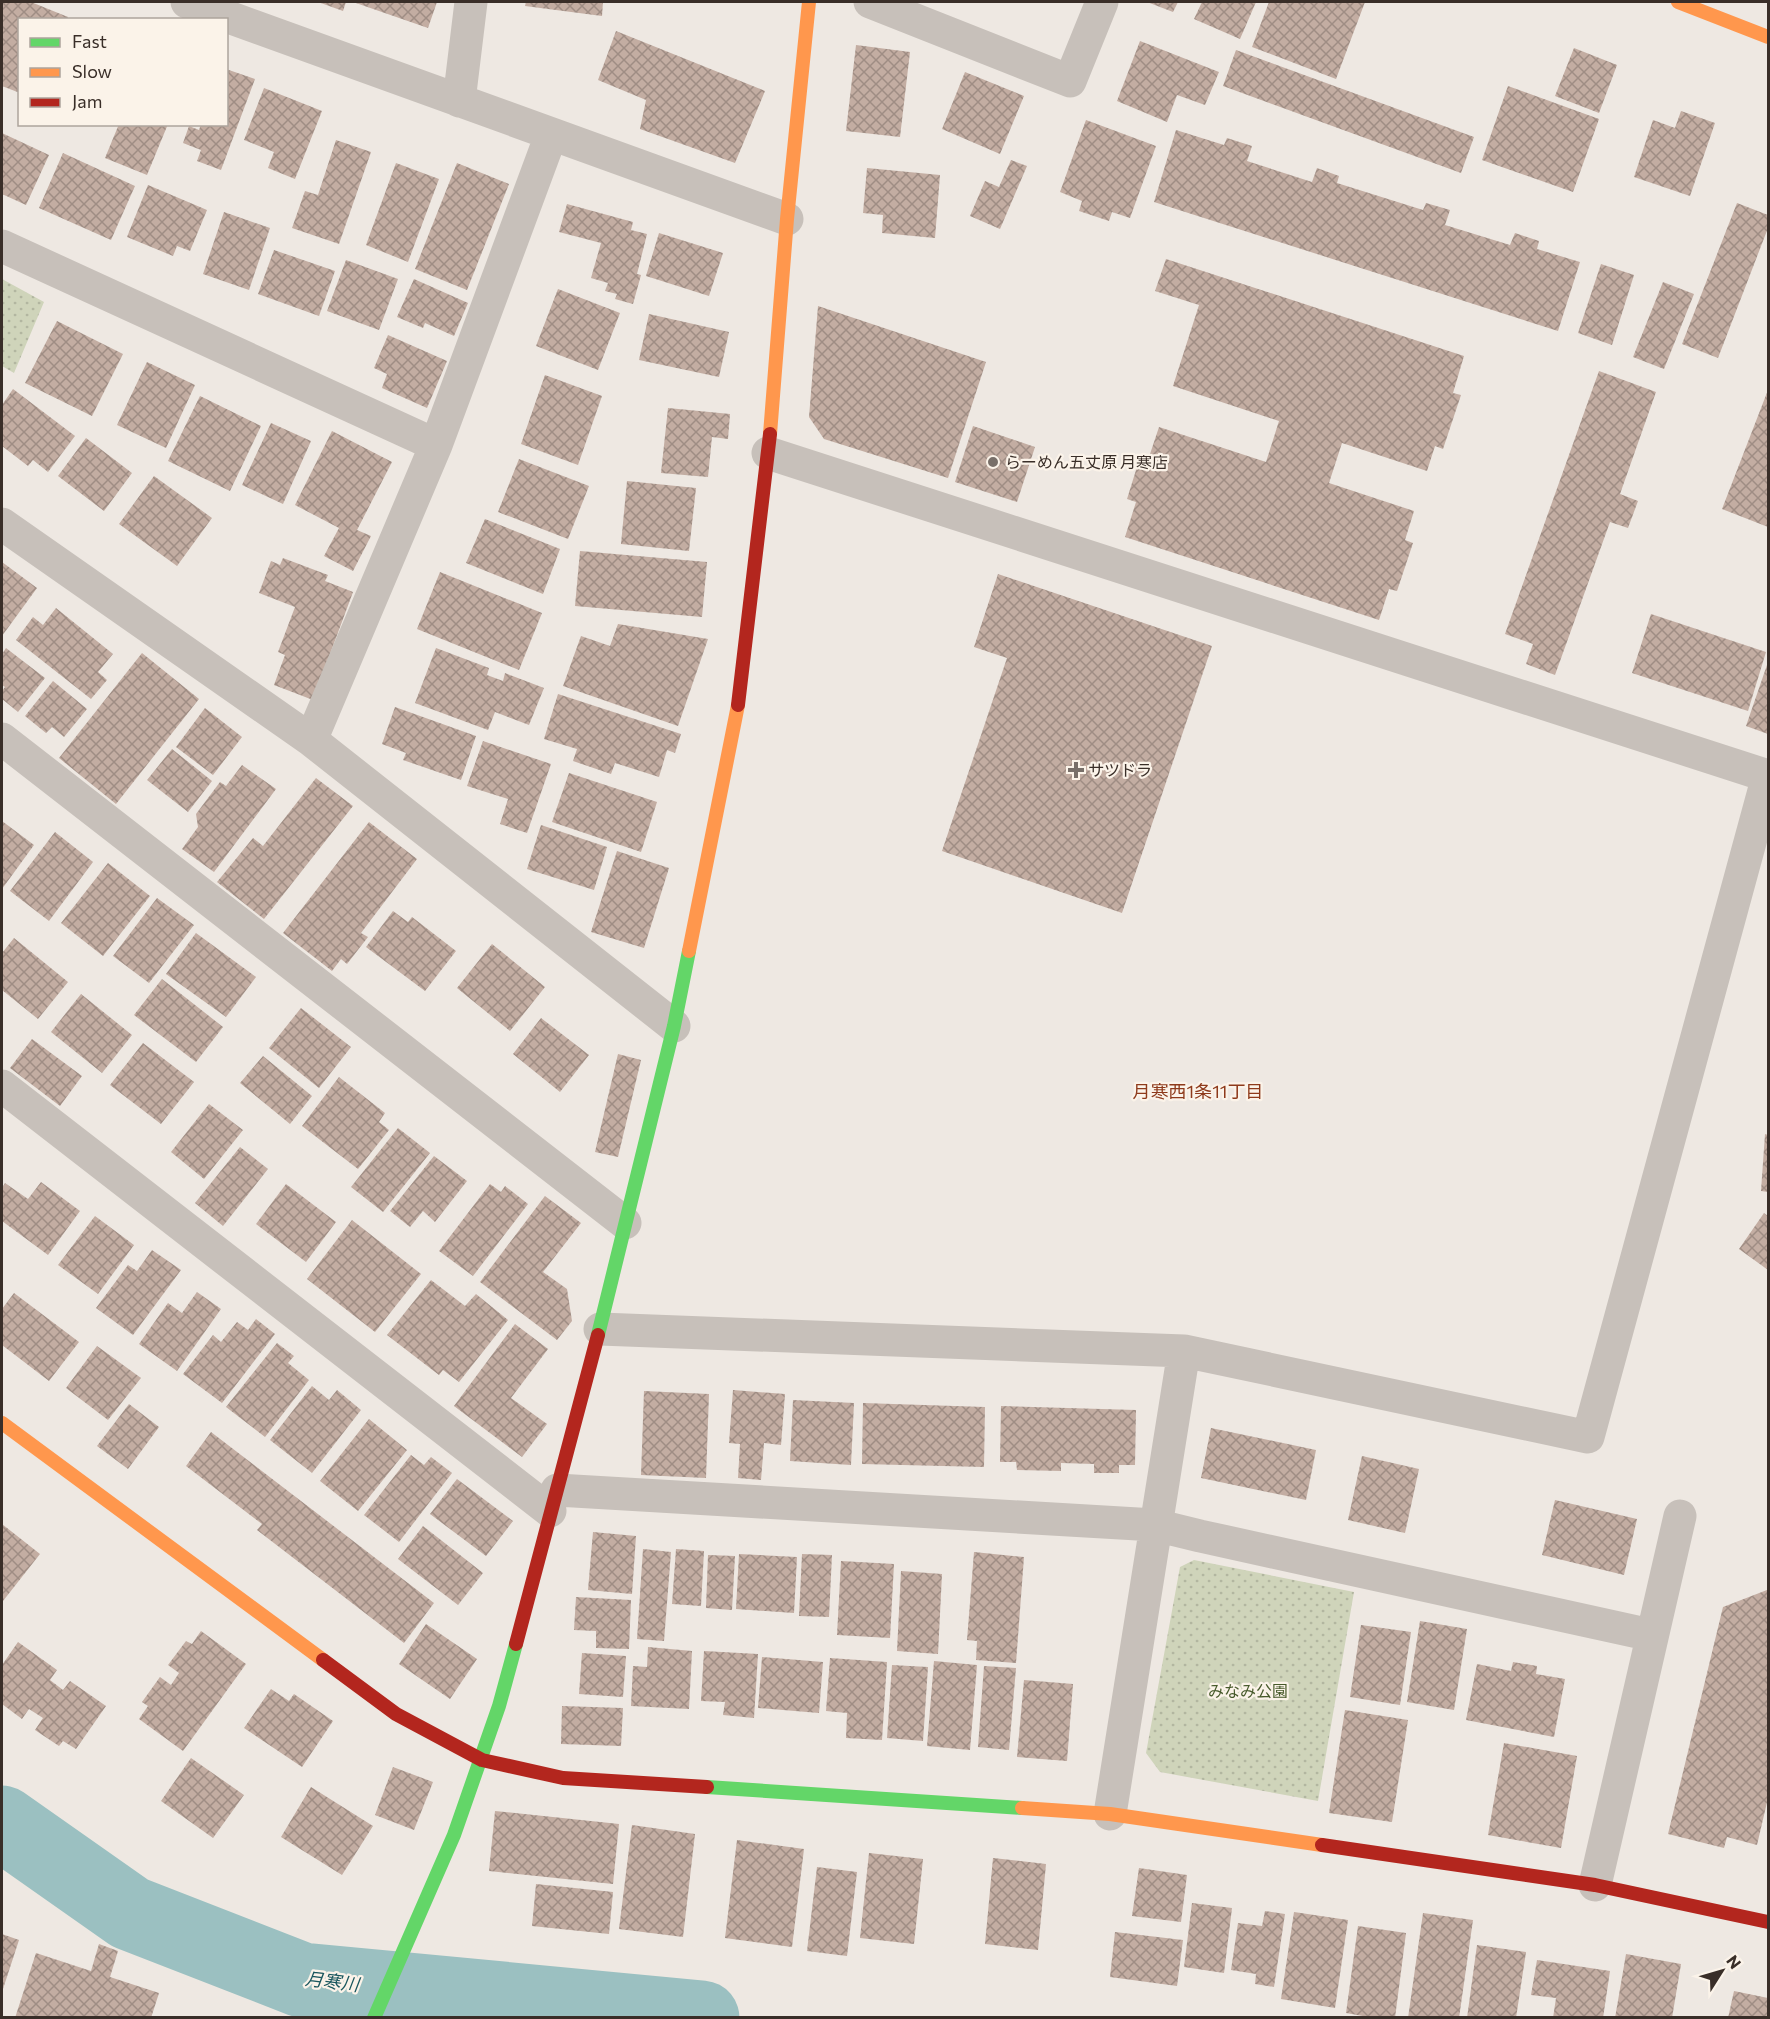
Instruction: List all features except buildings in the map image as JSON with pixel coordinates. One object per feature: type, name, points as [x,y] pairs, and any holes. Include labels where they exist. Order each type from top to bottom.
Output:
[{"type":"street","points":[[187,2],[787,219]]},
{"type":"street","points":[[459,101],[471,2]]},
{"type":"street","points":[[374,2018],[454,1835],[500,1706],[600,1329],[674,1026],[739,702],[768,453],[787,219],[809,2]]},
{"type":"street","points":[[870,2],[1070,81],[1102,2]]},
{"type":"street","points":[[1678,2],[1768,37]]},
{"type":"street","points":[[311,740],[436,446],[551,135]]},
{"type":"street","points":[[2,246],[436,446]]},
{"type":"street","points":[[600,1329],[1184,1351],[1588,1437],[1768,776],[768,453]]},
{"type":"street","points":[[2,524],[311,740],[674,1026]]},
{"type":"street","points":[[2,739],[625,1223]]},
{"type":"street","points":[[2,1086],[554,1500],[1155,1525],[1651,1635]]},
{"type":"street","points":[[1110,1814],[1184,1351]]},
{"type":"street","points":[[2,1423],[396,1713],[482,1760],[563,1778],[1110,1814],[1595,1885],[1768,1922]]},
{"type":"street","points":[[1595,1885],[1680,1516]]},
{"type":"green space","points":[[2,279],[44,302],[14,373],[2,366]]},
{"type":"green space","name":"みなみ公園","points":[[1194,1560],[1354,1592],[1318,1801],[1160,1772],[1146,1753],[1180,1567]]},
{"type":"waterway","name":"月寒川","points":[[2,1823],[130,1913],[302,1980],[702,2018]]},
{"type":"traffic: fast","points":[[598,1335],[674,1026],[689,951]]},
{"type":"traffic: fast","points":[[374,2018],[454,1835],[499,1706],[516,1644]]},
{"type":"traffic: fast","points":[[707,1787],[1022,1808]]},
{"type":"traffic: slow","points":[[770,434],[787,219],[809,2]]},
{"type":"traffic: slow","points":[[1678,2],[1768,37]]},
{"type":"traffic: slow","points":[[689,951],[738,705]]},
{"type":"traffic: slow","points":[[2,1423],[323,1660]]},
{"type":"traffic: slow","points":[[1022,1808],[1110,1814],[1322,1845]]},
{"type":"traffic: jam","points":[[738,705],[770,434]]},
{"type":"traffic: jam","points":[[516,1644],[598,1335]]},
{"type":"traffic: jam","points":[[323,1660],[396,1714],[482,1760],[563,1778],[707,1787]]},
{"type":"traffic: jam","points":[[1322,1845],[1595,1885],[1768,1922]]},
{"type":"place","name":"らーめん五丈原 月寒店","points":[[993,462]]},
{"type":"place","name":"サツドラ","points":[[1076,770]]},
{"type":"district","name":"月寒西1条11丁目","points":[[1198,1092]]}]
